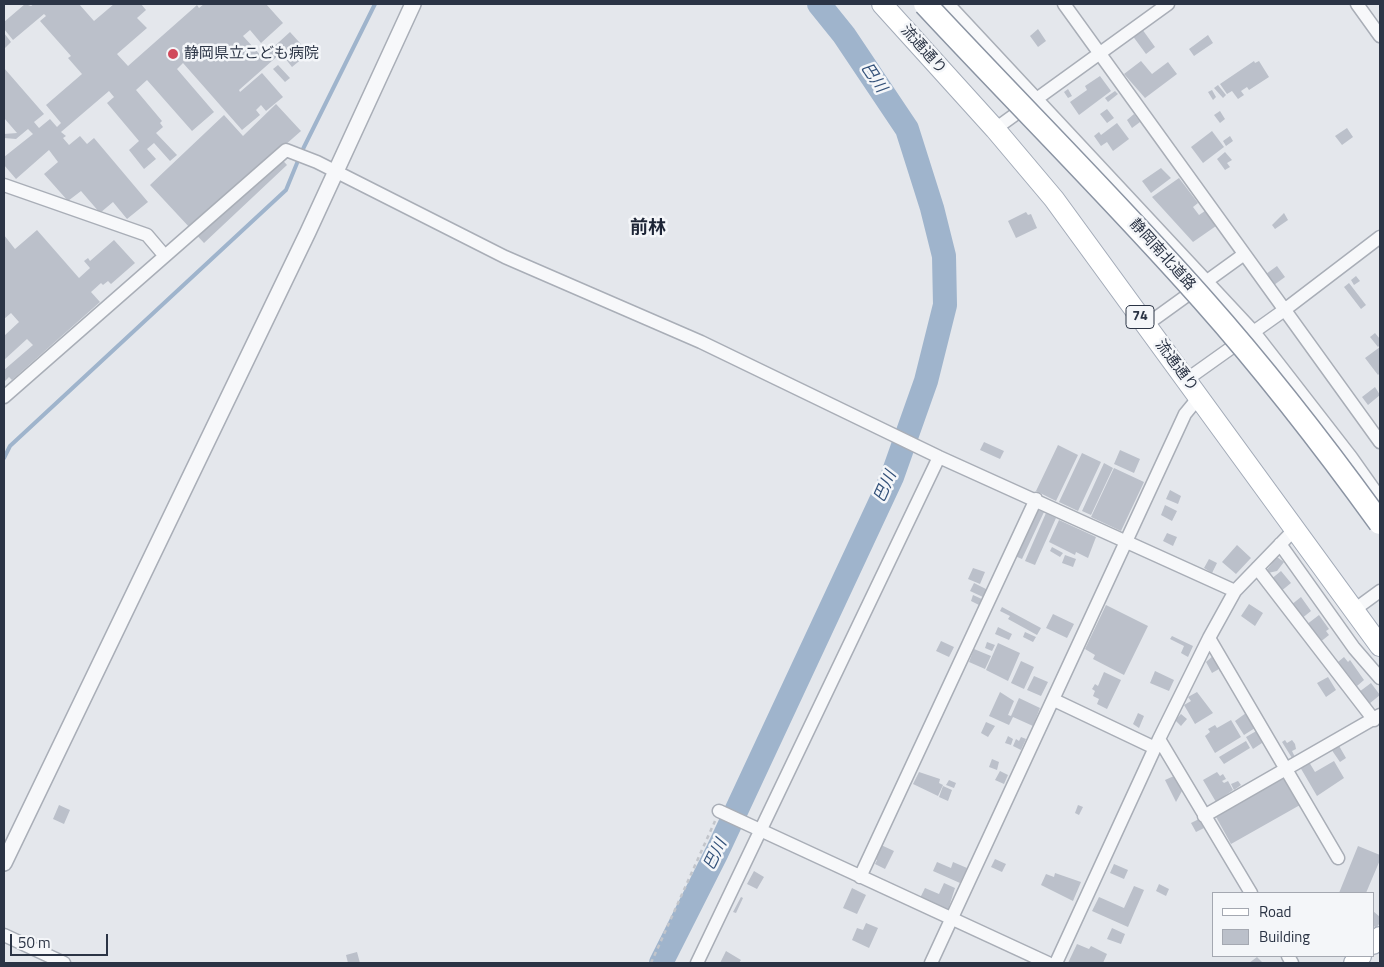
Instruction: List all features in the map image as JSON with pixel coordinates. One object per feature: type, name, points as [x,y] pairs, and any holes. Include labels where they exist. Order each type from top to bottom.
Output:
[{"type":"highway","name":"静岡南北道路","points":[[925,4],[1077,163],[1205,302],[1285,397],[1380,523]]},
{"type":"highway","name":"静岡南北道路","points":[[934,4],[1210,298],[1290,393],[1380,511]]},
{"type":"main road","name":"流通通り","points":[[882,4],[995,129],[1054,199],[1380,646]]},
{"type":"street","points":[[948,4],[1254,332],[1380,498]]},
{"type":"street","points":[[1064,4],[1380,442]]},
{"type":"street","points":[[995,129],[1168,4]]},
{"type":"street","points":[[1357,4],[1380,36]]},
{"type":"street","points":[[4,863],[336,172],[407,5]]},
{"type":"street","points":[[4,396],[286,150],[317,162],[505,257],[701,342],[939,457],[1036,499],[1235,591]]},
{"type":"street","points":[[4,186],[147,235],[164,255]]},
{"type":"street","points":[[1186,380],[1254,332],[1380,237]]},
{"type":"street","points":[[1146,325],[1244,254]]},
{"type":"street","points":[[931,963],[1185,414],[1200,397]]},
{"type":"street","points":[[697,963],[939,457]]},
{"type":"street","points":[[860,877],[1036,499]]},
{"type":"street","points":[[1056,963],[1157,744],[1209,638],[1235,591],[1295,529]]},
{"type":"street","points":[[1280,544],[1354,648],[1380,678]]},
{"type":"street","points":[[1204,816],[1377,718],[1257,568]]},
{"type":"street","points":[[1354,610],[1380,591]]},
{"type":"street","points":[[1209,638],[1338,858]]},
{"type":"street","points":[[1054,700],[1157,744],[1250,892]]},
{"type":"street","points":[[719,811],[1048,963]]},
{"type":"street","points":[[4,935],[64,963]]},
{"type":"path","points":[[651,963],[719,811]]},
{"type":"building","points":[[25,4],[31,6],[34,4],[79,4],[94,21],[114,4],[141,4],[146,10],[137,18],[147,28],[117,54],[128,66],[197,5],[199,8],[204,4],[266,4],[283,23],[261,43],[250,30],[243,36],[264,59],[270,54],[268,52],[290,32],[309,53],[292,67],[281,53],[239,90],[240,92],[262,73],[283,97],[266,111],[261,105],[256,110],[260,115],[242,130],[183,63],[177,69],[214,112],[192,131],[147,80],[136,90],[162,121],[160,123],[163,127],[156,133],[177,155],[170,161],[154,143],[147,149],[156,159],[144,169],[129,150],[139,141],[107,103],[114,97],[109,91],[61,132],[66,136],[63,138],[69,145],[80,136],[87,144],[94,138],[148,202],[127,219],[113,202],[100,213],[81,191],[68,201],[44,174],[58,162],[49,150],[16,179],[4,165],[4,157],[33,134],[28,129],[16,139],[4,138],[4,134],[17,133],[4,118],[4,68],[44,114],[34,122],[39,128],[50,119],[57,127],[61,123],[46,105],[82,74],[68,58],[71,56],[40,21],[46,16],[44,14],[13,40],[4,29],[4,22]]},
{"type":"building","points":[[1038,29],[1046,41],[1038,47],[1030,36]]},
{"type":"building","points":[[1142,29],[1155,47],[1146,54],[1132,35]]},
{"type":"building","points":[[4,33],[11,42],[4,49]]},
{"type":"building","points":[[1208,35],[1213,43],[1194,56],[1189,49]]},
{"type":"building","points":[[1141,61],[1152,74],[1168,62],[1177,74],[1145,98],[1124,74]]},
{"type":"building","points":[[1254,61],[1255,63],[1259,61],[1269,77],[1249,90],[1247,87],[1241,91],[1244,95],[1238,99],[1232,91],[1227,94],[1220,84]]},
{"type":"building","points":[[278,65],[290,78],[285,82],[273,69]]},
{"type":"building","points":[[1100,76],[1111,91],[1079,115],[1070,102],[1087,90],[1085,86]]},
{"type":"building","points":[[1218,85],[1226,95],[1223,98],[1214,88]]},
{"type":"building","points":[[1068,89],[1072,96],[1068,98],[1064,92]]},
{"type":"building","points":[[1212,90],[1216,97],[1213,100],[1208,92]]},
{"type":"building","points":[[1115,91],[1118,94],[1108,102],[1105,98]]},
{"type":"building","points":[[276,104],[301,131],[276,153],[287,165],[204,243],[150,185],[224,115],[243,136]]},
{"type":"building","points":[[1107,109],[1114,118],[1107,123],[1100,114]]},
{"type":"building","points":[[1220,111],[1225,119],[1220,123],[1214,115]]},
{"type":"building","points":[[1134,114],[1140,122],[1132,128],[1127,120]]},
{"type":"building","points":[[1117,123],[1129,139],[1113,151],[1107,142],[1101,146],[1094,136],[1099,132],[1101,135]]},
{"type":"building","points":[[1347,128],[1353,137],[1342,145],[1335,136]]},
{"type":"building","points":[[1212,131],[1224,147],[1203,163],[1191,147]]},
{"type":"building","points":[[1230,136],[1233,141],[1226,146],[1223,141]]},
{"type":"building","points":[[1225,152],[1232,160],[1227,163],[1230,167],[1225,170],[1217,159]]},
{"type":"building","points":[[1161,168],[1171,178],[1151,193],[1142,181]]},
{"type":"building","points":[[1179,178],[1198,203],[1193,207],[1199,215],[1205,211],[1216,226],[1193,242],[1152,197]]},
{"type":"building","points":[[1026,212],[1028,215],[1031,214],[1037,228],[1016,238],[1008,221]]},
{"type":"building","points":[[1284,213],[1288,220],[1275,229],[1272,225]]},
{"type":"building","points":[[37,230],[79,278],[90,268],[84,261],[88,258],[90,261],[114,240],[135,263],[111,284],[108,281],[103,285],[101,283],[91,292],[100,302],[12,380],[9,377],[4,382],[4,370],[33,345],[27,339],[4,360],[4,336],[19,322],[11,313],[4,319],[4,235],[15,249]]},
{"type":"building","points":[[1277,266],[1285,277],[1274,285],[1266,274]]},
{"type":"building","points":[[1356,276],[1360,281],[1354,285],[1351,280]]},
{"type":"building","points":[[1349,283],[1366,305],[1361,309],[1344,287]]},
{"type":"building","points":[[1375,333],[1380,339],[1378,347],[1370,337]]},
{"type":"building","points":[[1380,347],[1380,373],[1378,375],[1365,358]]},
{"type":"building","points":[[1375,387],[1380,395],[1368,405],[1362,397]]},
{"type":"building","points":[[984,442],[1004,451],[1000,459],[980,450]]},
{"type":"building","points":[[1058,445],[1078,455],[1056,501],[1036,491]]},
{"type":"building","points":[[1120,450],[1140,459],[1134,473],[1114,464]]},
{"type":"building","points":[[1082,453],[1101,462],[1078,511],[1059,502]]},
{"type":"building","points":[[1104,463],[1113,468],[1091,515],[1082,511]]},
{"type":"building","points":[[1114,468],[1144,482],[1121,531],[1091,517]]},
{"type":"building","points":[[1170,490],[1181,496],[1178,504],[1166,499]]},
{"type":"building","points":[[1165,505],[1177,511],[1172,521],[1161,515]]},
{"type":"building","points":[[1036,509],[1044,512],[1022,559],[1015,556]]},
{"type":"building","points":[[1046,513],[1056,518],[1035,565],[1025,561]]},
{"type":"building","points":[[1059,520],[1096,537],[1088,558],[1076,552],[1075,555],[1049,542]]},
{"type":"building","points":[[1167,533],[1177,537],[1173,546],[1163,541]]},
{"type":"building","points":[[1237,545],[1251,558],[1236,574],[1222,562]]},
{"type":"building","points":[[1052,547],[1063,553],[1060,557],[1050,551]]},
{"type":"building","points":[[1065,555],[1076,559],[1073,567],[1062,563]]},
{"type":"building","points":[[1277,557],[1284,562],[1277,571],[1268,573],[1266,571]]},
{"type":"building","points":[[1209,559],[1217,563],[1212,573],[1204,568]]},
{"type":"building","points":[[973,568],[985,572],[980,584],[968,579]]},
{"type":"building","points":[[1281,571],[1291,583],[1280,592],[1270,580]]},
{"type":"building","points":[[974,583],[988,590],[985,598],[970,591]]},
{"type":"building","points":[[973,595],[984,600],[981,606],[971,601]]},
{"type":"building","points":[[1301,597],[1311,611],[1301,619],[1291,605]]},
{"type":"building","points":[[1249,604],[1263,613],[1255,626],[1241,616]]},
{"type":"building","points":[[1106,605],[1148,626],[1124,675],[1093,659],[1095,655],[1085,649]]},
{"type":"building","points":[[1002,607],[1041,628],[1037,635],[1008,619],[1010,616],[1000,611]]},
{"type":"building","points":[[1053,614],[1074,624],[1067,638],[1046,628]]},
{"type":"building","points":[[1319,615],[1329,629],[1326,631],[1329,635],[1319,643],[1306,625]]},
{"type":"building","points":[[998,627],[1012,634],[1009,640],[995,634]]},
{"type":"building","points":[[1025,632],[1036,637],[1033,642],[1023,637]]},
{"type":"building","points":[[1172,636],[1193,646],[1188,657],[1181,653],[1184,646],[1170,639]]},
{"type":"building","points":[[941,641],[954,647],[949,657],[936,651]]},
{"type":"building","points":[[987,642],[995,645],[992,651],[985,648]]},
{"type":"building","points":[[998,643],[1020,653],[1008,681],[986,670]]},
{"type":"building","points":[[974,649],[991,656],[985,669],[969,662]]},
{"type":"building","points":[[1214,655],[1224,671],[1220,672],[1219,669],[1212,673],[1206,662]]},
{"type":"building","points":[[1344,657],[1348,662],[1350,660],[1364,680],[1357,686],[1338,662]]},
{"type":"building","points":[[1021,661],[1034,667],[1024,689],[1011,683]]},
{"type":"building","points":[[1155,671],[1174,680],[1169,691],[1150,683]]},
{"type":"building","points":[[1104,672],[1121,680],[1107,709],[1097,704],[1099,699],[1093,696],[1095,691],[1092,689],[1095,684],[1098,686]]},
{"type":"building","points":[[1034,676],[1048,682],[1041,696],[1027,690]]},
{"type":"building","points":[[1328,677],[1336,690],[1326,697],[1317,683]]},
{"type":"building","points":[[1371,683],[1380,695],[1369,704],[1359,692]]},
{"type":"building","points":[[1000,692],[1014,701],[1008,715],[1011,716],[1019,698],[1040,708],[1033,726],[1013,717],[1009,725],[989,716]]},
{"type":"building","points":[[1197,692],[1213,713],[1195,724],[1184,705],[1191,701],[1188,697]]},
{"type":"building","points":[[1138,713],[1144,716],[1139,728],[1133,724]]},
{"type":"building","points":[[1246,713],[1255,728],[1244,735],[1235,721]]},
{"type":"building","points":[[1181,714],[1187,719],[1181,726],[1175,720]]},
{"type":"building","points":[[1231,720],[1241,737],[1215,753],[1205,736],[1210,732],[1208,729],[1215,725],[1217,728]]},
{"type":"building","points":[[986,722],[995,726],[988,737],[981,733]]},
{"type":"building","points":[[1258,730],[1265,741],[1253,749],[1246,737]]},
{"type":"building","points":[[1008,736],[1013,739],[1011,745],[1005,743]]},
{"type":"building","points":[[1021,737],[1026,739],[1021,750],[1013,746],[1016,739],[1019,741]]},
{"type":"building","points":[[1285,740],[1287,743],[1292,740],[1295,744],[1296,749],[1292,751],[1295,757],[1292,758],[1282,742]]},
{"type":"building","points":[[1246,741],[1250,748],[1224,764],[1219,757]]},
{"type":"building","points":[[1338,744],[1346,758],[1340,762],[1331,749]]},
{"type":"building","points":[[992,759],[999,762],[997,770],[989,767]]},
{"type":"building","points":[[1334,761],[1344,778],[1317,796],[1300,767],[1309,762],[1315,772]]},
{"type":"building","points":[[1000,771],[1008,775],[1004,784],[995,780]]},
{"type":"building","points":[[919,772],[940,779],[939,783],[943,785],[938,796],[913,784]]},
{"type":"building","points":[[1217,772],[1220,776],[1223,774],[1226,779],[1222,781],[1224,783],[1228,781],[1233,790],[1216,802],[1203,780]]},
{"type":"building","points":[[1174,776],[1182,791],[1176,802],[1165,780]]},
{"type":"building","points":[[1281,777],[1288,782],[1300,805],[1231,844],[1215,815]]},
{"type":"building","points":[[949,780],[956,783],[954,788],[946,785]]},
{"type":"building","points":[[1238,781],[1241,785],[1234,790],[1231,784]]},
{"type":"building","points":[[943,786],[952,790],[948,801],[939,797]]},
{"type":"building","points":[[59,805],[70,810],[64,824],[53,819]]},
{"type":"building","points":[[1078,805],[1083,807],[1079,815],[1075,813]]},
{"type":"building","points":[[1199,819],[1204,828],[1196,832],[1191,823]]},
{"type":"building","points":[[881,845],[894,851],[885,869],[875,864],[877,860],[875,859]]},
{"type":"building","points":[[1358,846],[1380,855],[1380,860],[1366,892],[1339,892]]},
{"type":"building","points":[[995,859],[1006,864],[1002,872],[991,867]]},
{"type":"building","points":[[937,862],[951,868],[953,862],[967,868],[960,883],[933,871]]},
{"type":"building","points":[[1114,864],[1128,870],[1124,879],[1110,873]]},
{"type":"building","points":[[754,871],[764,877],[757,889],[747,884]]},
{"type":"building","points":[[1055,873],[1081,882],[1073,901],[1041,885],[1046,874],[1054,877]]},
{"type":"building","points":[[944,883],[955,888],[948,910],[920,898],[925,888],[939,894]]},
{"type":"building","points":[[1159,884],[1169,889],[1166,896],[1156,891]]},
{"type":"building","points":[[1134,886],[1144,890],[1128,927],[1092,911],[1099,897],[1124,908]]},
{"type":"building","points":[[852,888],[866,895],[857,914],[843,908]]},
{"type":"building","points":[[741,897],[743,898],[736,913],[733,912]]},
{"type":"building","points":[[1374,912],[1380,917],[1380,923],[1376,928],[1374,926]]},
{"type":"building","points":[[866,923],[878,928],[869,948],[852,940],[857,928],[863,930]]},
{"type":"building","points":[[1112,928],[1125,934],[1121,944],[1107,939]]},
{"type":"building","points":[[1077,944],[1089,949],[1091,946],[1107,954],[1103,963],[1068,963]]},
{"type":"building","points":[[726,951],[741,960],[739,963],[720,963]]},
{"type":"building","points":[[357,952],[360,963],[348,963],[346,955]]},
{"type":"building","points":[[1257,957],[1262,962],[1249,963]]},
{"type":"waterway","points":[[4,458],[10,446],[286,190],[302,151],[375,4]]},
{"type":"waterway","name":"巴川","points":[[661,963],[717,852],[892,477],[926,381],[945,305],[944,256],[932,208],[907,129],[844,35],[819,4]]},
{"type":"place","name":"静岡県立こども病院","points":[[173,54]]},
{"type":"district","name":"前林","points":[[648,229]]}]
